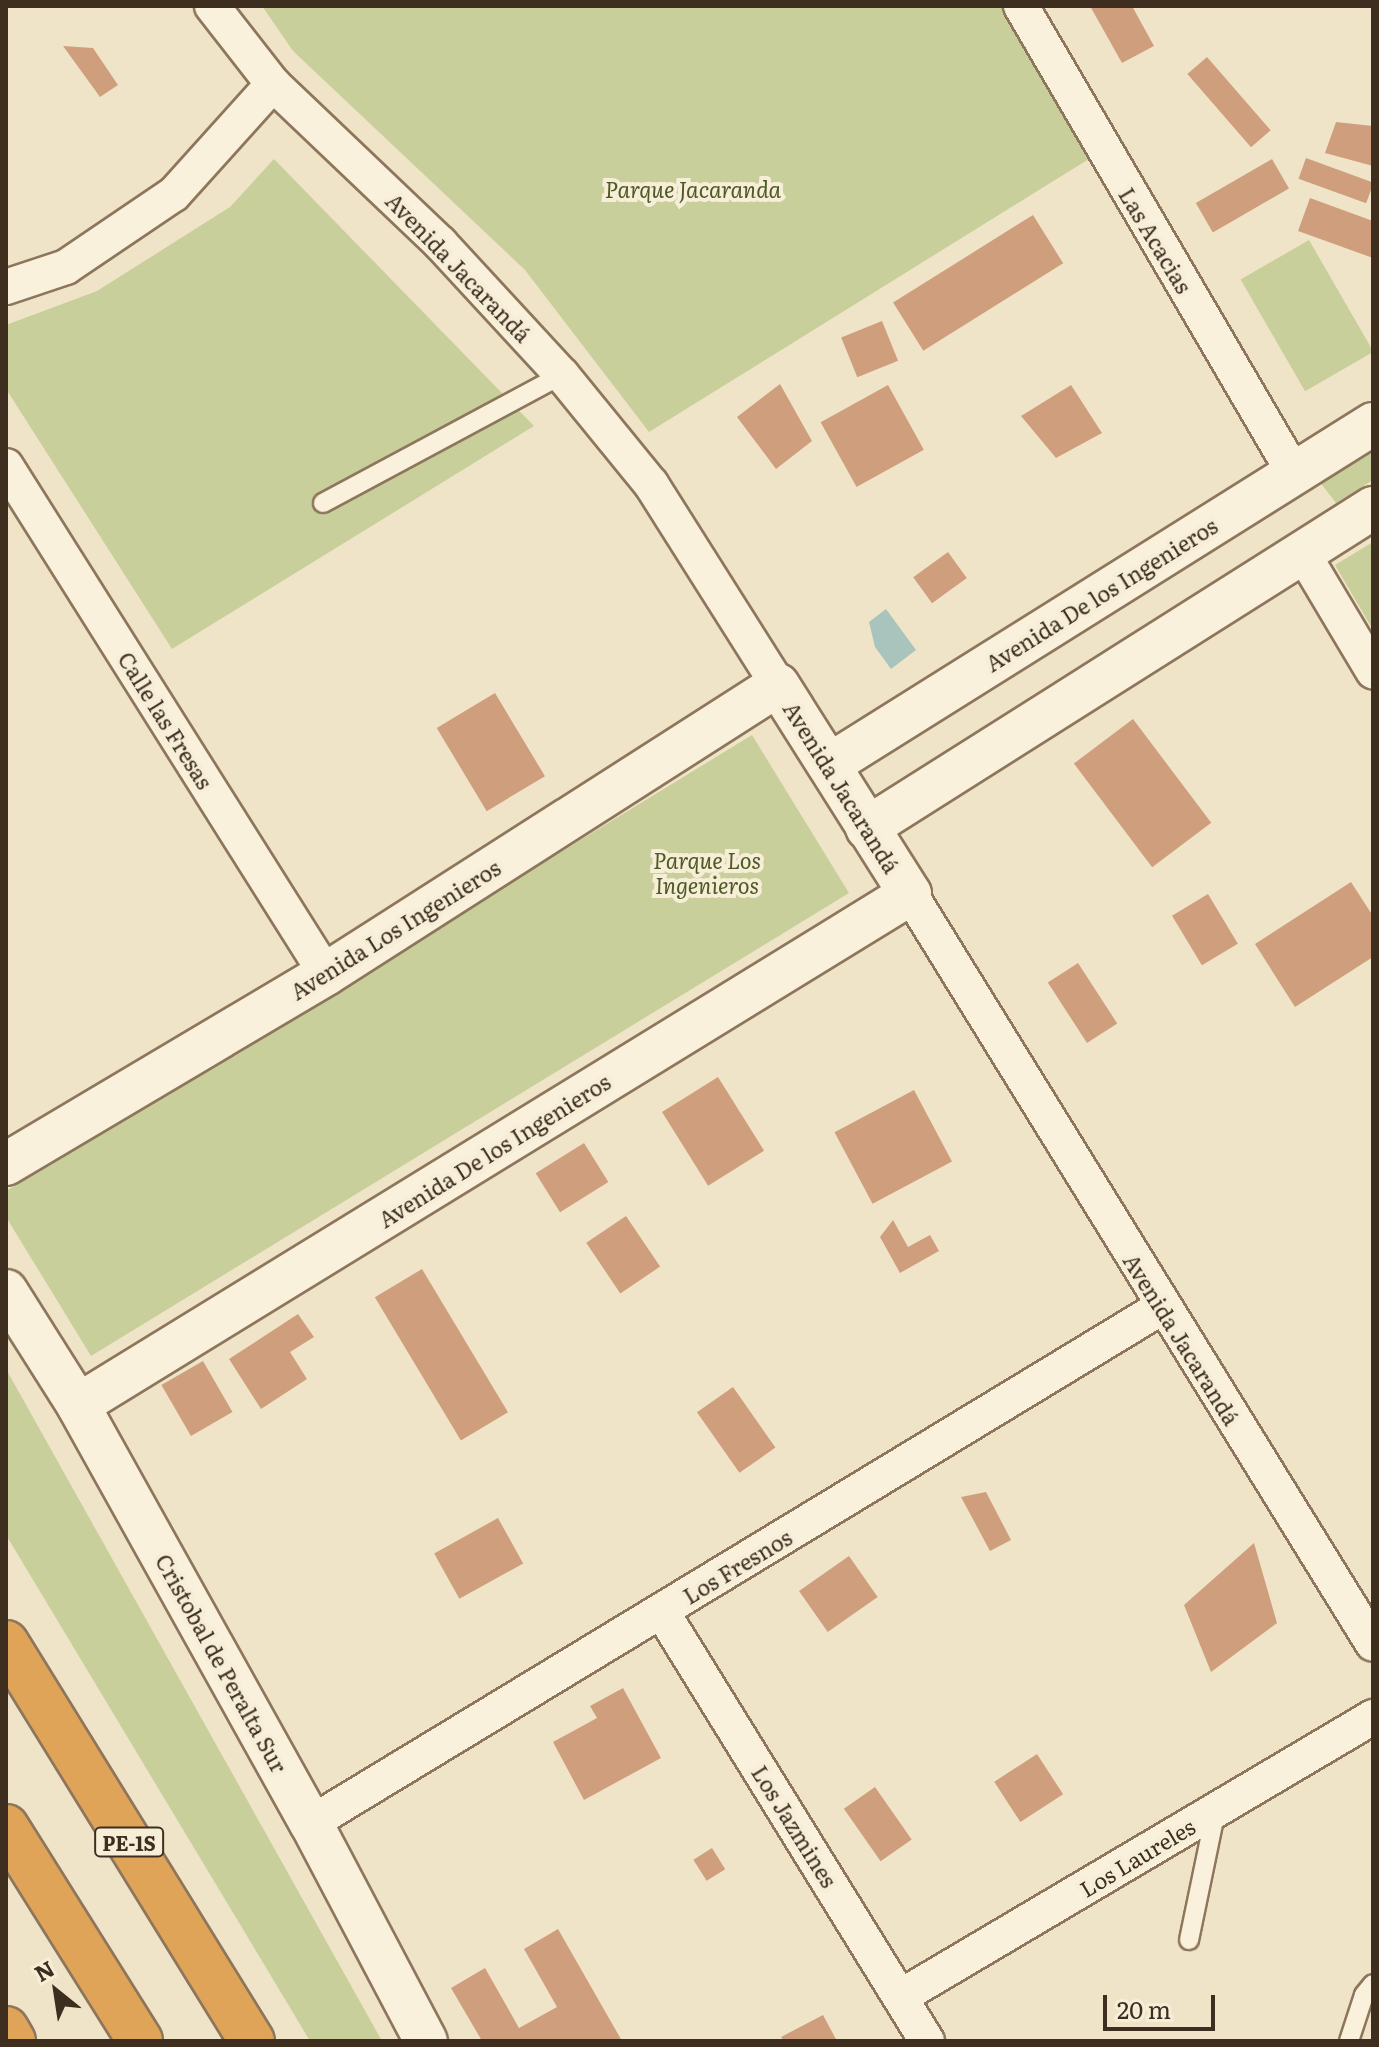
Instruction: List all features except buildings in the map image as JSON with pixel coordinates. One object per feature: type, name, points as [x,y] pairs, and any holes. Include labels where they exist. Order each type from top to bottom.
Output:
[{"type":"highway","name":"PE-1S","points":[[6,1643],[252,2041]]},
{"type":"highway","points":[[6,1827],[140,2041]]},
{"type":"highway","points":[[6,2029],[13,2041]]},
{"type":"street","name":"Avenida Jacarandá","points":[[212,6],[273,84],[440,243],[562,375],[651,484],[910,894],[1162,1307],[1373,1644]]},
{"type":"street","name":"Las Acacias","points":[[1021,6],[1294,473]]},
{"type":"street","points":[[6,287],[66,267],[174,194],[273,84]]},
{"type":"street","name":"Avenida De los Ingenieros","points":[[829,765],[1373,424]]},
{"type":"street","name":"Calle las Fresas","points":[[6,466],[326,974]]},
{"type":"street","points":[[867,828],[1373,508]]},
{"type":"street","points":[[1302,552],[1373,671]]},
{"type":"street","name":"Avenida Los Ingenieros","points":[[6,1164],[326,974],[778,685]]},
{"type":"street","name":"Avenida De los Ingenieros","points":[[78,1405],[910,894]]},
{"type":"street","name":"Cristobal de Peralta Sur","points":[[6,1291],[78,1405],[311,1823],[426,2041]]},
{"type":"street","name":"Los Fresnos","points":[[311,1823],[1162,1307]]},
{"type":"street","name":"Los Jazmines","points":[[662,1612],[927,2041]]},
{"type":"street","name":"Los Laureles","points":[[900,1997],[1373,1717]]},
{"type":"lane","points":[[323,503],[562,375]]},
{"type":"lane","points":[[1189,1940],[1216,1810]]},
{"type":"lane","points":[[1349,2041],[1358,2009],[1373,1984]]},
{"type":"green space","name":"Parque Jacaranda","points":[[262,6],[1006,6],[1089,159],[649,432],[525,270],[293,51]]},
{"type":"green space","points":[[274,159],[534,426],[172,649],[6,389],[6,325],[97,291],[230,207]]},
{"type":"green space","points":[[1309,240],[1373,352],[1305,391],[1241,280]]},
{"type":"green space","points":[[1373,442],[1373,480],[1336,503],[1316,477]]},
{"type":"green space","points":[[1373,542],[1373,630],[1335,565]]},
{"type":"green space","name":"Parque Los Ingenieros","points":[[752,735],[849,893],[91,1356],[6,1217],[6,1191]]},
{"type":"green space","points":[[6,1369],[382,2041],[310,2041],[6,1535]]},
{"type":"water","points":[[886,609],[916,650],[891,669],[875,647],[869,622]]}]
